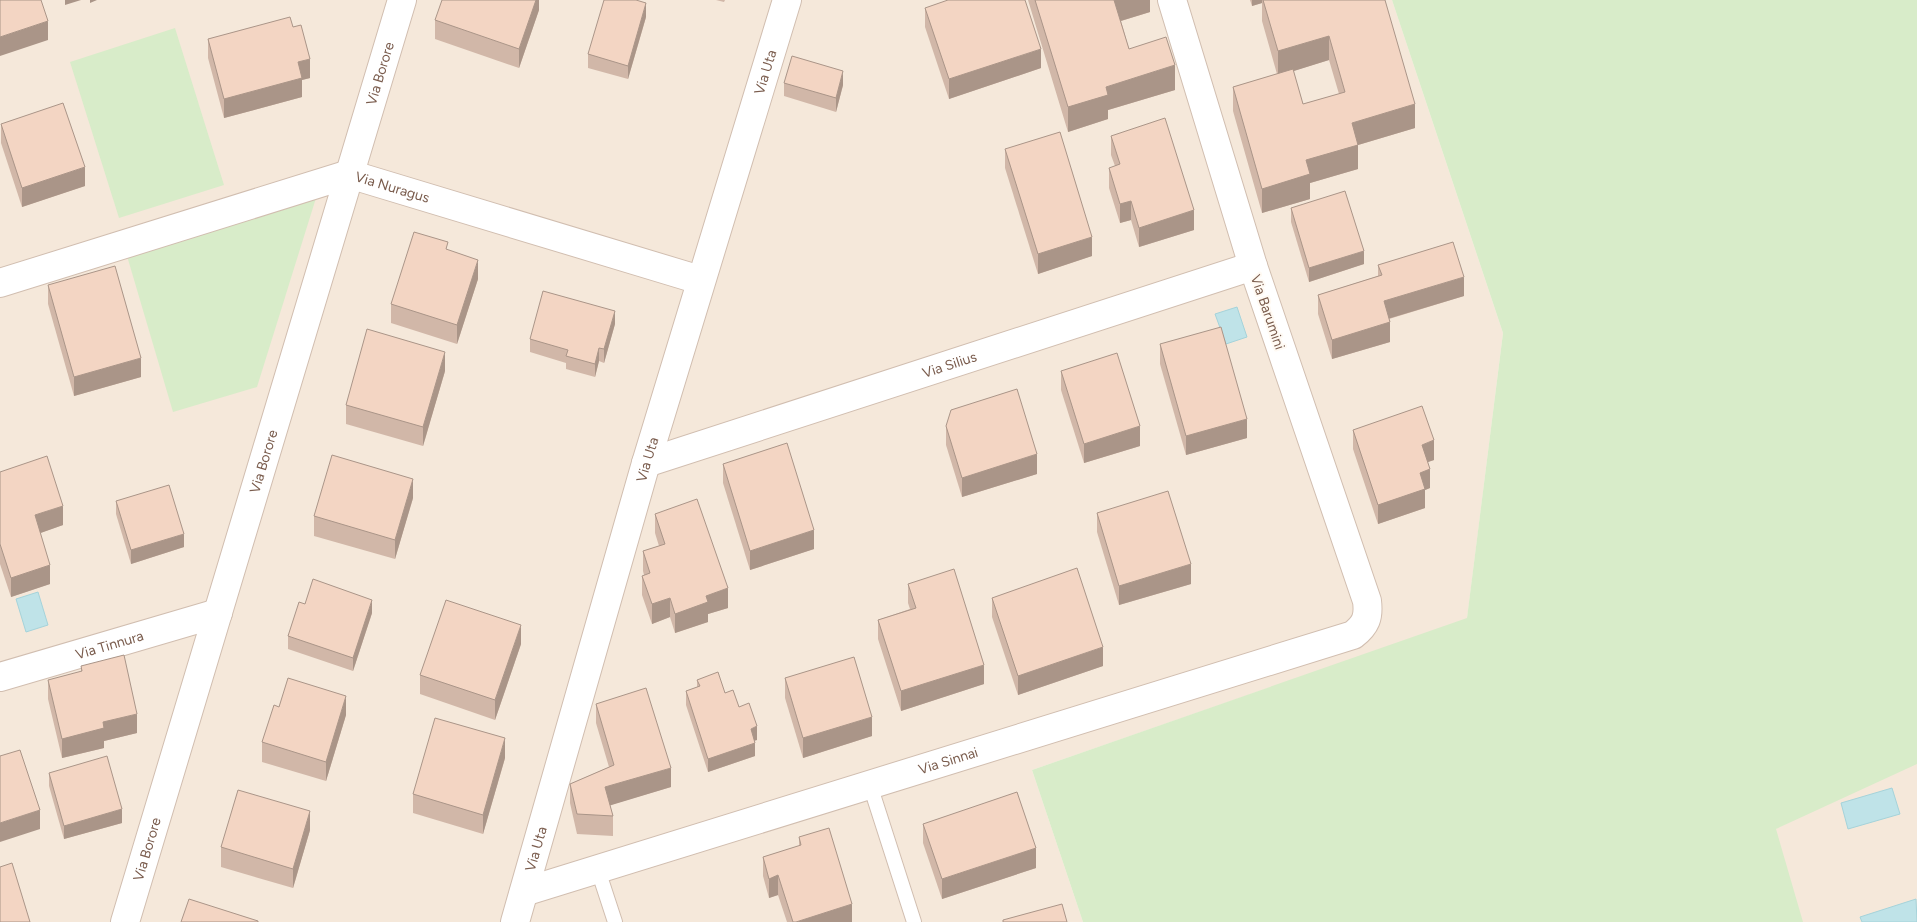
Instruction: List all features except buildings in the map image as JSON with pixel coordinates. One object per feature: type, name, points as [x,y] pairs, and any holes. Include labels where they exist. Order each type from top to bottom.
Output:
[{"type":"street","name":"Via Borore","points":[[125,922],[402,0]]},
{"type":"street","name":"Via Uta","points":[[515,922],[646,463],[700,280],[787,0]]},
{"type":"street","name":"Via Barumini","points":[[1172,0],[1253,266],[1367,601],[1368,612],[1366,621]]},
{"type":"street","name":"Via Nuragus","points":[[0,283],[349,174],[700,280]]},
{"type":"street","name":"Via Silius","points":[[646,463],[1253,266]]},
{"type":"street","name":"Via Tinnura","points":[[0,677],[218,613]]},
{"type":"street","name":"Via Sinnai","points":[[524,892],[1353,635],[1361,629],[1366,621]]},
{"type":"lane","points":[[870,785],[914,922]]},
{"type":"lane","points":[[598,870],[615,922]]},
{"type":"shaded area","points":[[0,0],[1392,0],[1503,333],[1467,619],[1032,770],[1083,922],[0,922]]},
{"type":"shaded area","points":[[1917,759],[1917,922],[1768,922],[1743,845]]},
{"type":"green space","points":[[1392,0],[1917,0],[1917,764],[1776,829],[1803,922],[1083,922],[1032,770],[1467,618],[1503,333]]},
{"type":"green space","points":[[175,28],[224,185],[119,218],[70,62]]},
{"type":"green space","points":[[316,198],[257,387],[173,412],[127,256]]},
{"type":"water","points":[[1237,307],[1247,337],[1226,344],[1215,314]]},
{"type":"water","points":[[38,592],[48,625],[26,632],[16,599]]},
{"type":"water","points":[[1892,788],[1900,814],[1848,829],[1841,803]]},
{"type":"water","points":[[1916,899],[1917,922],[1862,922],[1860,917]]}]
